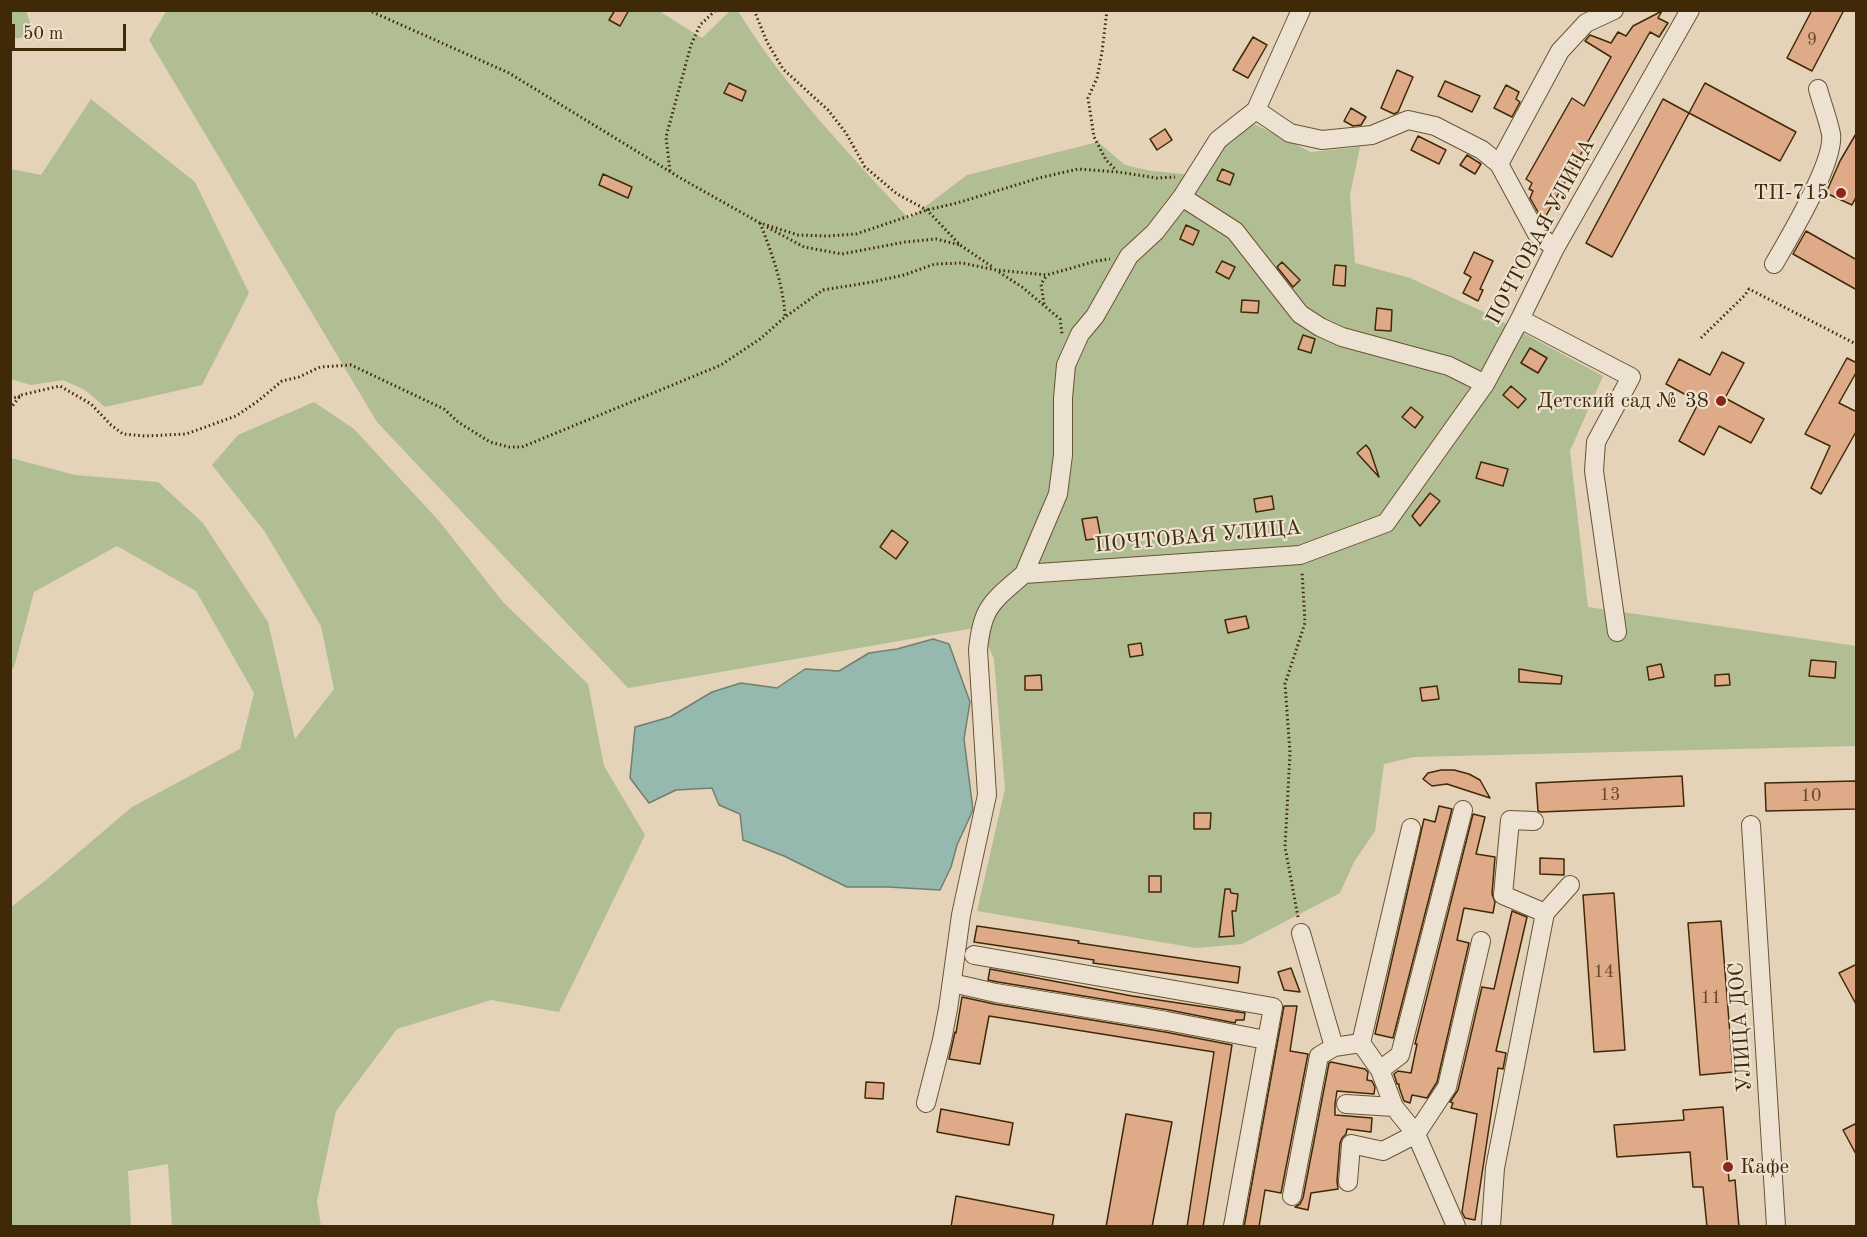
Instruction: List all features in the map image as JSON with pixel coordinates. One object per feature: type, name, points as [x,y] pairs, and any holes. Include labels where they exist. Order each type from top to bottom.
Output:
[{"type":"street","points":[[926,1103],[942,1040],[961,915],[987,795],[978,672],[980,627],[992,602],[1024,574],[1058,494],[1063,455],[1063,398],[1066,365],[1080,334],[1095,316],[1129,256],[1155,232],[1182,196],[1218,140],[1256,110],[1301,10]]},
{"type":"street","points":[[1499,164],[1560,51],[1586,23],[1614,10]]},
{"type":"street","name":"ПОЧТОВАЯ УЛИЦА","points":[[1024,574],[1300,555],[1386,523],[1485,384],[1555,248],[1690,10]]},
{"type":"street","points":[[1774,264],[1825,165],[1831,136],[1818,89]]},
{"type":"street","points":[[1256,110],[1290,133],[1322,140],[1372,135],[1408,120],[1436,126],[1482,150],[1499,164],[1537,234],[1555,248]]},
{"type":"street","points":[[1182,196],[1235,231],[1300,314],[1320,327],[1342,337],[1449,366],[1485,384]]},
{"type":"street","points":[[1520,319],[1631,377],[1596,442],[1594,471],[1617,632]]},
{"type":"street","points":[[1380,1070],[1400,1055],[1463,810]]},
{"type":"street","points":[[1534,821],[1510,820],[1503,896],[1545,913]]},
{"type":"street","name":"УЛИЦА ДОС","points":[[1751,825],[1776,1227]]},
{"type":"street","points":[[1412,828],[1361,1043],[1380,1070],[1394,1107],[1416,1134],[1456,1227]]},
{"type":"street","points":[[1491,1227],[1495,1168],[1545,913],[1570,885]]},
{"type":"street","points":[[1301,933],[1334,1047]]},
{"type":"street","points":[[1348,1182],[1351,1144],[1383,1150],[1416,1134],[1447,1087],[1481,942]]},
{"type":"street","points":[[974,955],[1273,1007],[1233,1227]]},
{"type":"street","points":[[952,983],[996,993],[1266,1040]]},
{"type":"street","points":[[1292,1196],[1319,1056],[1334,1047],[1361,1043]]},
{"type":"street","points":[[1346,1104],[1394,1107]]},
{"type":"path","points":[[368,10],[509,73],[670,171],[804,247],[842,254],[905,242],[936,239],[960,245]]},
{"type":"path","points":[[670,171],[666,137],[691,45],[700,25],[716,10]]},
{"type":"path","points":[[754,10],[766,42],[783,69],[828,110],[846,133],[865,167],[897,194],[927,210],[960,245],[1022,287],[1060,319],[1066,365]]},
{"type":"path","points":[[1107,10],[1099,69],[1088,98],[1094,137],[1106,160],[1118,172]]},
{"type":"path","points":[[760,223],[798,235],[856,234],[927,210],[1078,169],[1157,178],[1195,175]]},
{"type":"path","points":[[760,223],[784,296],[785,318]]},
{"type":"path","points":[[10,399],[60,386],[92,404],[111,425],[123,434],[145,436],[186,434],[236,416],[282,381],[299,377],[320,367],[351,364],[444,409],[458,422],[490,442],[509,447],[522,447],[721,365],[760,339],[823,290],[883,280],[935,264],[962,263],[996,270],[1047,275],[1096,261],[1129,256]]},
{"type":"path","points":[[1044,306],[1041,284],[1047,275]]},
{"type":"path","points":[[1701,338],[1749,289],[1857,344]]},
{"type":"path","points":[[10,409],[21,395]]},
{"type":"path","points":[[1300,555],[1305,623],[1285,684],[1290,753],[1285,847],[1301,933]]},
{"type":"green space","points":[[11,10],[26,11],[35,36],[11,39]]},
{"type":"green space","points":[[167,10],[659,11],[702,38],[730,11],[738,11],[776,67],[797,93],[909,219],[967,175],[1098,142],[1125,165],[1152,171],[1194,175],[1248,121],[1311,152],[1360,147],[1350,195],[1355,263],[1410,278],[1488,314],[1603,376],[1570,451],[1588,607],[1856,646],[1856,746],[1414,757],[1384,764],[1375,831],[1354,862],[1340,893],[1242,944],[1196,948],[977,911],[1005,789],[994,659],[980,627],[628,688],[377,422],[149,40]]},
{"type":"green space","points":[[91,99],[195,182],[249,293],[202,385],[105,407],[85,390],[63,380],[31,385],[10,379],[11,169],[41,175]]},
{"type":"green space","points":[[314,402],[354,429],[439,521],[503,602],[588,684],[604,766],[645,835],[559,1012],[491,1000],[397,1029],[336,1111],[317,1201],[321,1226],[172,1226],[168,1164],[128,1171],[131,1226],[11,1226],[11,907],[132,807],[240,749],[254,693],[196,591],[117,546],[34,592],[14,667],[11,670],[11,458],[75,475],[158,482],[203,523],[268,622],[295,739],[334,689],[321,626],[265,532],[212,465],[238,435]]},
{"type":"water","points":[[933,639],[949,644],[970,702],[964,739],[973,810],[940,890],[847,887],[784,856],[743,840],[740,814],[719,805],[712,788],[676,790],[649,803],[630,778],[635,727],[670,717],[712,692],[741,683],[777,688],[805,669],[839,671],[869,653],[897,649]]},
{"type":"building","points":[[615,10],[629,10],[620,26],[609,20]]},
{"type":"building","points":[[1812,10],[1844,10],[1812,71],[1787,58]]},
{"type":"building","points":[[1662,11],[1658,18],[1668,23],[1659,37],[1650,32],[1543,221],[1530,198],[1533,191],[1529,189],[1532,183],[1526,179],[1572,98],[1584,106],[1611,57],[1585,41],[1590,35],[1611,43],[1618,32],[1626,36],[1633,26]]},
{"type":"building","points":[[1253,37],[1267,45],[1248,78],[1233,70]]},
{"type":"building","points":[[1397,70],[1413,77],[1398,112],[1394,114],[1381,108]]},
{"type":"building","points":[[1445,81],[1480,96],[1472,112],[1438,96]]},
{"type":"building","points":[[729,83],[746,91],[742,101],[724,93]]},
{"type":"building","points":[[1705,83],[1796,132],[1780,161],[1689,113]]},
{"type":"building","points":[[1506,85],[1519,92],[1516,99],[1520,102],[1512,117],[1494,108]]},
{"type":"building","points":[[1663,99],[1689,113],[1612,257],[1586,243]]},
{"type":"building","points":[[1351,108],[1366,117],[1361,125],[1353,126],[1344,121]]},
{"type":"building","points":[[1165,129],[1172,140],[1157,150],[1150,139]]},
{"type":"building","points":[[1857,132],[1857,195],[1852,205],[1826,193],[1840,161]]},
{"type":"building","points":[[1418,136],[1446,150],[1439,164],[1411,150]]},
{"type":"building","points":[[1467,155],[1481,164],[1475,174],[1460,165]]},
{"type":"building","points":[[1222,169],[1234,174],[1230,185],[1217,180]]},
{"type":"building","points":[[603,174],[632,187],[628,198],[599,185]]},
{"type":"building","points":[[1186,225],[1199,231],[1193,245],[1180,239]]},
{"type":"building","points":[[1806,231],[1857,260],[1857,290],[1793,254]]},
{"type":"building","points":[[1474,252],[1493,261],[1480,289],[1483,290],[1478,301],[1463,293],[1471,277],[1464,273]]},
{"type":"building","points":[[1222,261],[1235,267],[1229,279],[1216,272]]},
{"type":"building","points":[[1282,262],[1300,280],[1293,287],[1277,267]]},
{"type":"building","points":[[1335,265],[1346,266],[1345,286],[1333,285]]},
{"type":"building","points":[[1242,300],[1259,301],[1258,313],[1241,312]]},
{"type":"building","points":[[1377,308],[1392,310],[1391,331],[1375,330]]},
{"type":"building","points":[[1303,335],[1315,339],[1311,353],[1298,349]]},
{"type":"building","points":[[1530,348],[1547,358],[1538,373],[1521,363]]},
{"type":"building","points":[[1722,352],[1744,363],[1725,398],[1764,419],[1751,443],[1719,426],[1704,455],[1679,441],[1699,402],[1666,384],[1679,359],[1710,375]]},
{"type":"building","points":[[1847,358],[1857,363],[1857,371],[1839,403],[1857,412],[1857,430],[1821,494],[1811,488],[1830,446],[1805,434]]},
{"type":"building","points":[[1511,386],[1526,399],[1518,408],[1503,395]]},
{"type":"building","points":[[1411,407],[1423,417],[1415,428],[1402,417]]},
{"type":"building","points":[[1366,445],[1370,450],[1379,477],[1357,453]]},
{"type":"building","points":[[1481,462],[1508,469],[1503,486],[1476,478]]},
{"type":"building","points":[[1430,493],[1440,501],[1420,526],[1412,516]]},
{"type":"building","points":[[1272,496],[1274,509],[1256,512],[1254,499]]},
{"type":"building","points":[[1097,517],[1101,538],[1086,540],[1082,519]]},
{"type":"building","points":[[892,530],[908,542],[896,559],[880,547]]},
{"type":"building","points":[[1246,616],[1249,628],[1228,633],[1225,620]]},
{"type":"building","points":[[1141,643],[1143,655],[1130,657],[1128,645]]},
{"type":"building","points":[[1811,660],[1836,662],[1835,678],[1809,676]]},
{"type":"building","points":[[1661,664],[1664,677],[1649,680],[1647,667]]},
{"type":"building","points":[[1519,669],[1562,676],[1561,684],[1519,682]]},
{"type":"building","points":[[1729,674],[1730,685],[1715,686],[1715,675]]},
{"type":"building","points":[[1041,675],[1042,690],[1025,690],[1025,676]]},
{"type":"building","points":[[1437,686],[1439,699],[1422,701],[1420,688]]},
{"type":"building","points":[[1454,770],[1480,780],[1490,798],[1447,784],[1432,786],[1423,779],[1428,773]]},
{"type":"building","points":[[1682,776],[1684,806],[1538,811],[1536,783]]},
{"type":"building","points":[[1857,781],[1857,809],[1766,811],[1765,783]]},
{"type":"building","points":[[1439,806],[1452,809],[1393,1038],[1375,1034],[1424,819],[1435,822]]},
{"type":"building","points":[[1194,813],[1211,813],[1210,829],[1194,829]]},
{"type":"building","points":[[1473,814],[1485,817],[1476,854],[1495,857],[1493,913],[1464,908],[1457,940],[1469,943],[1437,1082],[1427,1098],[1412,1095],[1410,1103],[1404,1101],[1394,1074],[1398,1071],[1411,1073],[1417,1044],[1415,1044]]},
{"type":"building","points":[[1540,858],[1564,859],[1564,875],[1540,874]]},
{"type":"building","points":[[1149,876],[1161,876],[1161,892],[1149,892]]},
{"type":"building","points":[[1225,889],[1238,894],[1236,911],[1232,911],[1234,936],[1219,937]]},
{"type":"building","points":[[1614,893],[1625,1050],[1594,1052],[1583,895]]},
{"type":"building","points":[[1512,911],[1527,917],[1496,1051],[1506,1053],[1503,1069],[1498,1068],[1475,1220],[1465,1218],[1462,1212],[1477,1114],[1451,1108],[1453,1103],[1450,1102],[1458,1090],[1482,987],[1494,989]]},
{"type":"building","points":[[1721,921],[1733,1072],[1700,1075],[1688,923]]},
{"type":"building","points":[[977,926],[1240,967],[1238,983],[1093,963],[1094,960],[974,942]]},
{"type":"building","points":[[1857,964],[1857,1006],[1839,973]]},
{"type":"building","points":[[1291,968],[1300,992],[1284,990],[1278,972]]},
{"type":"building","points":[[990,969],[1132,996],[1245,1013],[1244,1020],[1236,1020],[1235,1023],[988,980]]},
{"type":"building","points":[[962,997],[1232,1045],[1203,1227],[1187,1227],[1214,1052],[989,1016],[980,1064],[949,1059]]},
{"type":"building","points":[[1284,1006],[1297,1006],[1290,1051],[1308,1054],[1281,1193],[1265,1190],[1259,1227],[1244,1227]]},
{"type":"building","points":[[1331,1062],[1365,1069],[1368,1072],[1367,1080],[1372,1081],[1375,1087],[1374,1094],[1337,1091],[1335,1115],[1372,1118],[1371,1132],[1347,1129],[1340,1143],[1338,1189],[1311,1193],[1308,1210],[1295,1207],[1303,1198]]},
{"type":"building","points":[[866,1082],[884,1083],[883,1099],[865,1098]]},
{"type":"building","points":[[1723,1107],[1729,1181],[1735,1180],[1739,1227],[1707,1227],[1703,1187],[1693,1187],[1690,1152],[1617,1157],[1614,1125],[1684,1120],[1683,1110]]},
{"type":"building","points":[[941,1109],[1013,1123],[1009,1145],[937,1132]]},
{"type":"building","points":[[1126,1114],[1172,1122],[1152,1227],[1106,1227]]},
{"type":"building","points":[[1857,1123],[1857,1156],[1843,1130]]},
{"type":"building","points":[[956,1196],[1054,1215],[1052,1227],[951,1227]]},
{"type":"place","name":"ТП-715","points":[[1841,193]]},
{"type":"place","name":"Детский сад № 38","points":[[1721,401]]},
{"type":"place","name":"Кафе","points":[[1728,1167]]}]
